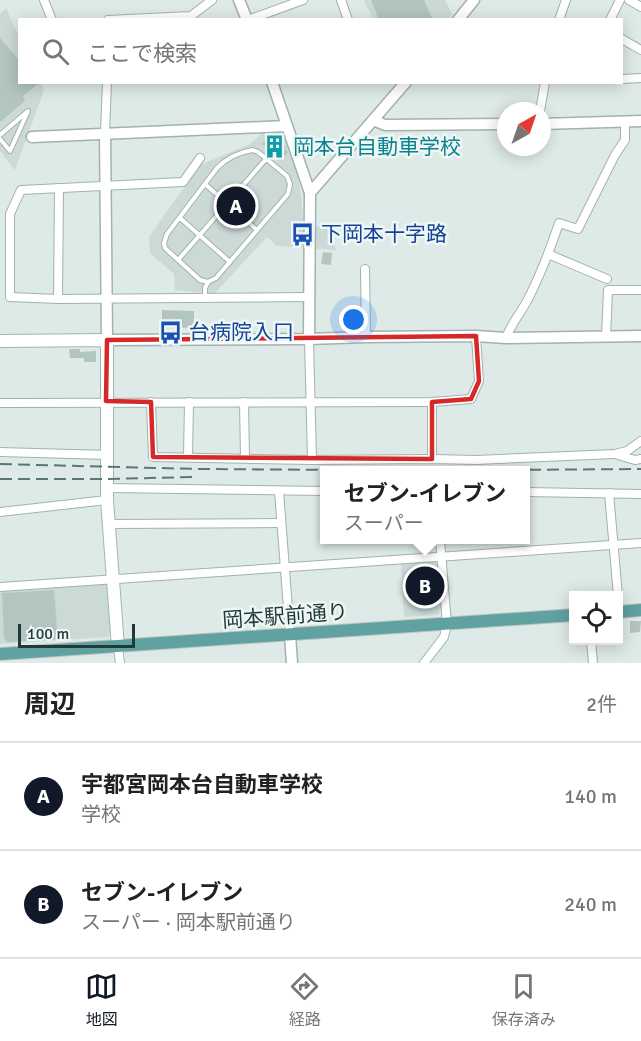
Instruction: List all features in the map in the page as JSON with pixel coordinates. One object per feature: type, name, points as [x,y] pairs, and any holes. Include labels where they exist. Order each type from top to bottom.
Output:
[{"type":"main road","points":[[0,341],[107,340],[107,494],[118,647]]},
{"type":"main road","points":[[623,612],[641,610]]},
{"type":"main road","name":"岡本駅前通り","points":[[0,654],[569,615]]},
{"type":"street","points":[[44,0],[51,18]]},
{"type":"street","points":[[192,18],[212,0]]},
{"type":"street","points":[[239,0],[247,18]]},
{"type":"street","points":[[254,18],[303,0]]},
{"type":"street","points":[[341,0],[347,18]]},
{"type":"street","points":[[460,18],[474,0]]},
{"type":"street","points":[[560,18],[566,0]]},
{"type":"street","points":[[611,18],[620,0]]},
{"type":"street","points":[[629,0],[641,7]]},
{"type":"street","points":[[623,40],[641,50]]},
{"type":"street","points":[[623,79],[641,78]]},
{"type":"street","points":[[107,84],[105,133],[107,340],[641,336]]},
{"type":"street","points":[[273,84],[310,193],[308,297],[312,460]]},
{"type":"street","points":[[310,193],[404,84]]},
{"type":"street","points":[[542,102],[545,84]]},
{"type":"street","points":[[373,120],[385,125],[497,124]]},
{"type":"street","points":[[551,124],[641,121]]},
{"type":"street","points":[[506,338],[544,266],[559,223],[578,229],[615,155],[625,140],[625,122]]},
{"type":"street","points":[[32,137],[287,126]]},
{"type":"street","points":[[200,158],[183,182],[21,190],[10,214],[10,297],[58,299],[308,297]]},
{"type":"street","points":[[58,299],[59,188]]},
{"type":"street","points":[[548,254],[607,279]]},
{"type":"street","points":[[365,268],[366,337]]},
{"type":"street","points":[[606,337],[609,290],[641,290]]},
{"type":"street","points":[[0,403],[432,402],[471,399],[479,381],[476,336]]},
{"type":"street","points":[[151,402],[153,457],[476,460],[615,454],[627,451],[641,441]]},
{"type":"street","points":[[188,457],[189,402]]},
{"type":"street","points":[[244,402],[245,458]]},
{"type":"street","points":[[432,402],[432,459]]},
{"type":"street","points":[[0,452],[108,455]]},
{"type":"street","points":[[615,454],[635,460],[641,459]]},
{"type":"street","points":[[279,491],[292,663]]},
{"type":"street","points":[[0,512],[107,494],[320,491]]},
{"type":"street","points":[[530,492],[641,494]]},
{"type":"street","points":[[609,493],[618,591]]},
{"type":"street","points":[[109,524],[281,524]]},
{"type":"street","points":[[0,587],[641,543]]},
{"type":"street","points":[[424,663],[444,637],[447,624],[440,544]]},
{"type":"street","points":[[591,645],[593,663]]},
{"type":"street","points":[[118,647],[120,663]]},
{"type":"lane","points":[[28,111],[10,151],[0,137],[28,111]]},
{"type":"lane","points":[[205,297],[204,291],[208,282],[216,278],[288,194],[290,184],[287,176],[253,150],[226,159],[167,234],[165,248],[200,280],[208,282]]},
{"type":"lane","points":[[178,261],[266,159]]},
{"type":"lane","points":[[205,184],[257,230]]},
{"type":"lane","points":[[180,218],[230,262]]},
{"type":"highlighted area","points":[[476,336],[479,381],[471,399],[432,402],[432,459],[153,457],[151,402],[106,401],[107,340]]},
{"type":"shaded area","points":[[364,0],[445,0],[452,14],[449,18],[373,18]]},
{"type":"shaded area","points":[[6,8],[18,35],[18,84],[41,84],[44,90],[15,170],[0,151],[0,14]]},
{"type":"shaded area","points":[[280,131],[292,155],[300,187],[304,225],[327,227],[336,250],[277,246],[267,237],[214,294],[175,290],[174,274],[150,253],[149,237],[200,165],[250,144],[264,132]]},
{"type":"shaded area","points":[[434,561],[438,564],[442,608],[438,615],[404,617],[401,564]]},
{"type":"shaded area","points":[[106,583],[109,585],[113,629],[108,637],[0,644],[0,590]]},
{"type":"building","points":[[371,0],[424,0],[432,18],[378,18]]},
{"type":"building","points":[[0,38],[18,59],[18,84],[38,84],[23,96],[25,101],[0,122]]},
{"type":"building","name":"岡本台自動車学校","points":[[269,136],[286,147],[284,148],[288,152],[281,160],[262,144]]},
{"type":"building","points":[[323,252],[332,253],[331,265],[321,264]]},
{"type":"building","points":[[162,310],[194,311],[194,328],[162,327]]},
{"type":"building","points":[[69,349],[80,349],[80,352],[96,351],[96,362],[84,362],[84,358],[70,358]]},
{"type":"building","points":[[436,579],[438,591],[415,593],[413,581]]},
{"type":"building","points":[[54,590],[58,639],[6,641],[2,593]]},
{"type":"building","points":[[630,621],[641,621],[640,632],[630,633]]},
{"type":"railway","points":[[0,464],[320,470]]},
{"type":"railway","points":[[530,470],[641,469]]},
{"type":"railway","points":[[0,479],[193,477]]},
{"type":"place","name":"岡本台自動車学校","points":[[275,147]]},
{"type":"place","name":"宇都宮岡本台自動車学校","points":[[236,206]]},
{"type":"place","name":"下岡本十字路","points":[[303,234]]},
{"type":"place","name":"台病院入口","points":[[171,332]]},
{"type":"place","name":"セブン-イレブン","points":[[425,586]]}]
